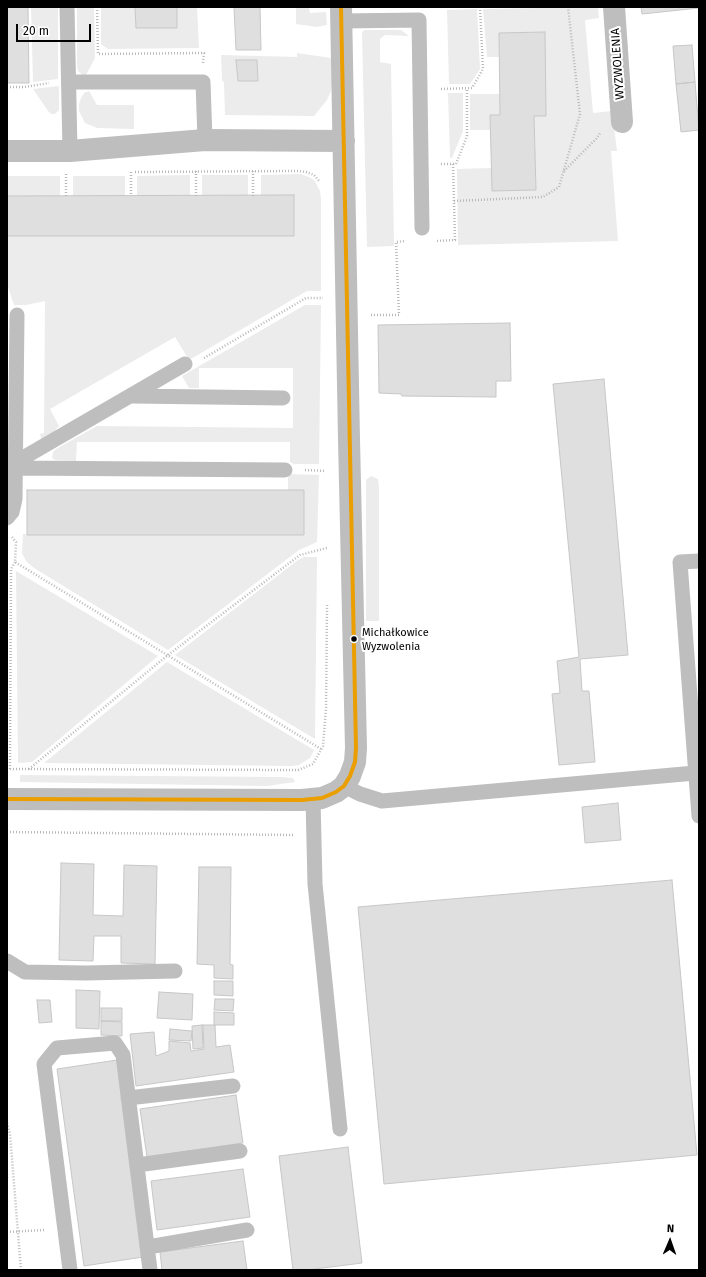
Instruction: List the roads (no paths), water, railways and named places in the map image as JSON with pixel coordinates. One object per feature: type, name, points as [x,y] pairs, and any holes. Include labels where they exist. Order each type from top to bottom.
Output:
[{"type":"street","name":"WYZWOLENIA","points":[[614,7],[621,113]]},
{"type":"street","points":[[7,799],[302,800],[322,798],[336,792],[344,786],[350,776],[355,762],[356,748],[341,14]]},
{"type":"street","points":[[7,151],[68,162],[204,140],[344,141]]},
{"type":"lane","points":[[67,7],[69,82],[68,162]]},
{"type":"lane","points":[[341,14],[420,20],[422,228]]},
{"type":"lane","points":[[69,82],[203,82],[204,140]]},
{"type":"lane","points":[[7,518],[12,512],[15,499],[18,315]]},
{"type":"lane","points":[[16,465],[185,364]]},
{"type":"lane","points":[[131,396],[283,398]]},
{"type":"lane","points":[[16,465],[284,470]]},
{"type":"lane","points":[[699,561],[680,562],[699,816]]},
{"type":"lane","points":[[344,786],[360,794],[382,801],[695,773]]},
{"type":"lane","points":[[313,799],[315,884],[340,1129]]},
{"type":"lane","points":[[7,961],[25,972],[86,973],[175,971]]},
{"type":"lane","points":[[70,1270],[44,1064],[57,1048],[115,1043],[123,1055],[150,1270]]},
{"type":"lane","points":[[128,1098],[233,1086]]},
{"type":"lane","points":[[137,1165],[240,1151]]},
{"type":"lane","points":[[148,1247],[247,1230]]},
{"type":"place","name":"Michałkowice Wyzwolenia","points":[[354,639]]}]
